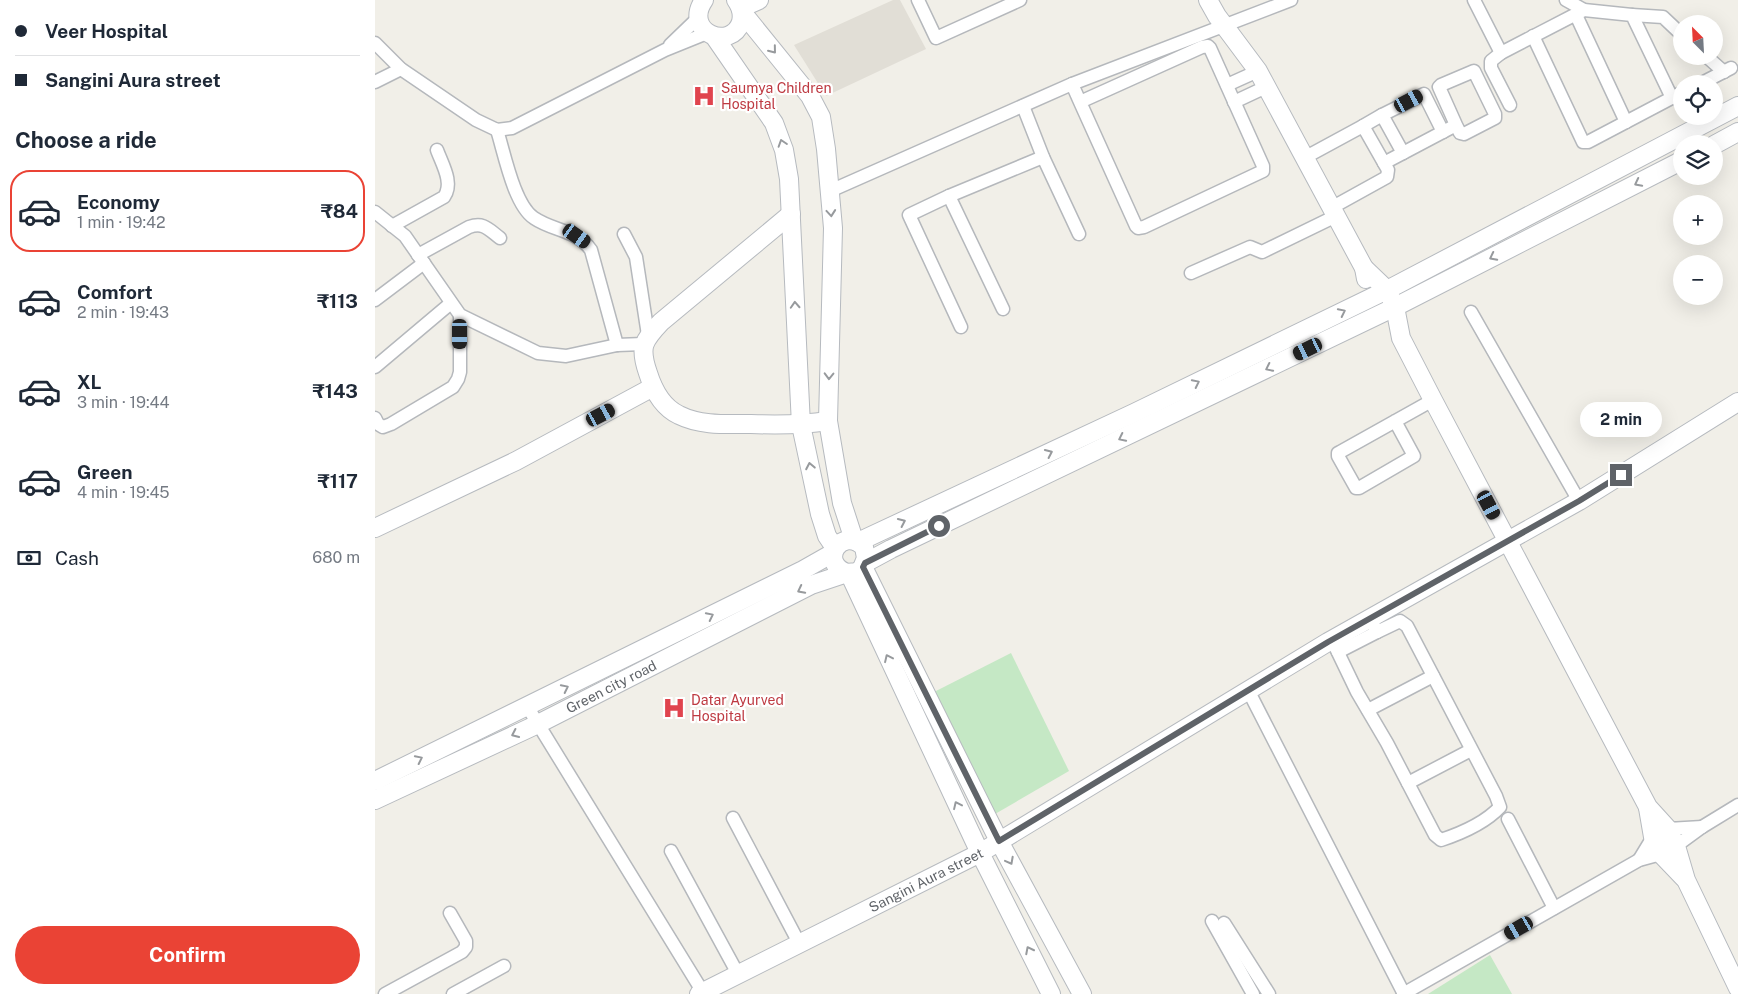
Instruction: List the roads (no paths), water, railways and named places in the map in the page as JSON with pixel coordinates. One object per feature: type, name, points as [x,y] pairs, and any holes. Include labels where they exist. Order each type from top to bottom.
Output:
[{"type":"street","points":[[740,7],[759,0]]},
{"type":"street","points":[[919,0],[935,38],[1020,0]]},
{"type":"street","points":[[1208,0],[1258,71],[1364,268],[1371,298],[1378,315],[1401,338]]},
{"type":"street","points":[[830,191],[1072,84],[1291,0]]},
{"type":"street","points":[[1474,0],[1501,53]]},
{"type":"street","points":[[1566,0],[1580,12],[1626,122]]},
{"type":"street","points":[[701,17],[721,37],[734,32],[739,26],[740,7]]},
{"type":"street","points":[[740,7],[810,96],[821,117],[827,149],[833,228],[828,421],[842,502],[856,541],[864,547],[866,552],[856,569]]},
{"type":"street","points":[[1509,106],[1491,68],[1491,62],[1501,53],[1580,12],[1663,17],[1673,26]]},
{"type":"street","points":[[1633,15],[1673,89]]},
{"type":"street","points":[[375,43],[401,69],[476,120],[497,130],[512,128],[527,121],[665,50],[701,17]]},
{"type":"street","points":[[701,17],[774,123],[784,150],[789,179],[801,425],[820,514],[834,551],[833,558],[837,568],[856,569]]},
{"type":"street","points":[[1533,36],[1582,141],[1588,142],[1673,98]]},
{"type":"street","points":[[1072,84],[1080,102],[1138,228],[1145,227],[1263,171],[1263,166],[1210,48],[1205,46],[1080,102]]},
{"type":"street","points":[[1717,75],[1727,70],[1720,65]]},
{"type":"street","points":[[375,82],[401,69]]},
{"type":"street","points":[[1227,85],[1258,71]]},
{"type":"street","points":[[1474,71],[1495,114],[1495,118],[1463,134],[1460,133],[1457,125],[1439,87],[1474,71]]},
{"type":"street","points":[[1234,102],[1266,88]]},
{"type":"street","points":[[1304,158],[1424,94],[1443,132]]},
{"type":"street","points":[[1023,106],[1043,157],[1079,234]]},
{"type":"street","points":[[834,551],[843,541],[856,541],[1143,408],[1371,298],[1738,106]]},
{"type":"street","points":[[1382,115],[1403,152]]},
{"type":"street","points":[[1384,163],[1457,125]]},
{"type":"street","points":[[1191,273],[1250,247],[1262,252],[1333,212],[1387,177],[1389,172],[1363,126]]},
{"type":"street","points":[[497,130],[513,183],[524,208],[535,219],[577,236],[591,250],[617,345]]},
{"type":"street","points":[[1723,140],[1738,132]]},
{"type":"street","points":[[392,226],[444,197],[448,191],[449,184],[437,150]]},
{"type":"street","points":[[961,327],[909,215],[949,196],[1043,157]]},
{"type":"street","name":"Green city road","points":[[375,800],[538,724],[811,585],[856,569],[899,545],[1395,307],[1673,165]]},
{"type":"street","points":[[949,196],[1003,309]]},
{"type":"street","points":[[375,212],[405,236],[460,315],[538,353],[566,356],[646,340],[661,322],[791,214]]},
{"type":"street","points":[[375,300],[421,259],[469,227],[478,224],[500,238]]},
{"type":"street","points":[[624,234],[637,258],[646,340],[645,366],[653,388],[665,405],[679,415],[709,424],[801,425],[828,421]]},
{"type":"street","points":[[1364,268],[1387,290],[1395,307],[1401,338],[1686,880],[1738,988]]},
{"type":"street","points":[[375,367],[451,303]]},
{"type":"street","points":[[1471,312],[1579,501]]},
{"type":"street","points":[[375,418],[383,427],[391,424],[453,387],[459,379],[460,372],[460,315]]},
{"type":"street","points":[[375,528],[516,461],[653,388]]},
{"type":"street","points":[[1395,421],[1414,456],[1356,488],[1338,453],[1395,421],[1433,400]]},
{"type":"street","name":"Sangini Aura street","points":[[702,993],[980,853],[1248,690],[1373,625],[1507,540],[1579,501],[1738,402]]},
{"type":"street","name":"Green city road","points":[[375,781],[794,574],[834,551]]},
{"type":"street","points":[[856,569],[1082,994]]},
{"type":"street","points":[[856,569],[980,853],[1051,994]]},
{"type":"street","points":[[1335,646],[1435,835],[1441,840],[1459,834],[1491,816],[1500,807],[1407,626],[1401,621],[1373,625]]},
{"type":"street","points":[[1368,710],[1433,676]]},
{"type":"street","points":[[1248,690],[1404,994],[1639,860],[1669,850],[1738,805]]},
{"type":"street","points":[[527,706],[702,993]]},
{"type":"street","points":[[1408,783],[1471,750]]},
{"type":"street","points":[[733,818],[799,944]]},
{"type":"street","points":[[1508,819],[1554,908]]},
{"type":"street","points":[[1639,860],[1661,833],[1702,827]]},
{"type":"street","points":[[671,851],[738,974]]},
{"type":"street","points":[[385,994],[462,952],[466,947],[466,941],[451,912]]},
{"type":"street","points":[[1253,994],[1218,922],[1269,994]]},
{"type":"street","points":[[453,994],[504,966]]},
{"type":"place","name":"Saumya Children Hospital","points":[[704,96]]},
{"type":"place","name":"Datar Ayurved Hospital","points":[[674,708]]}]
